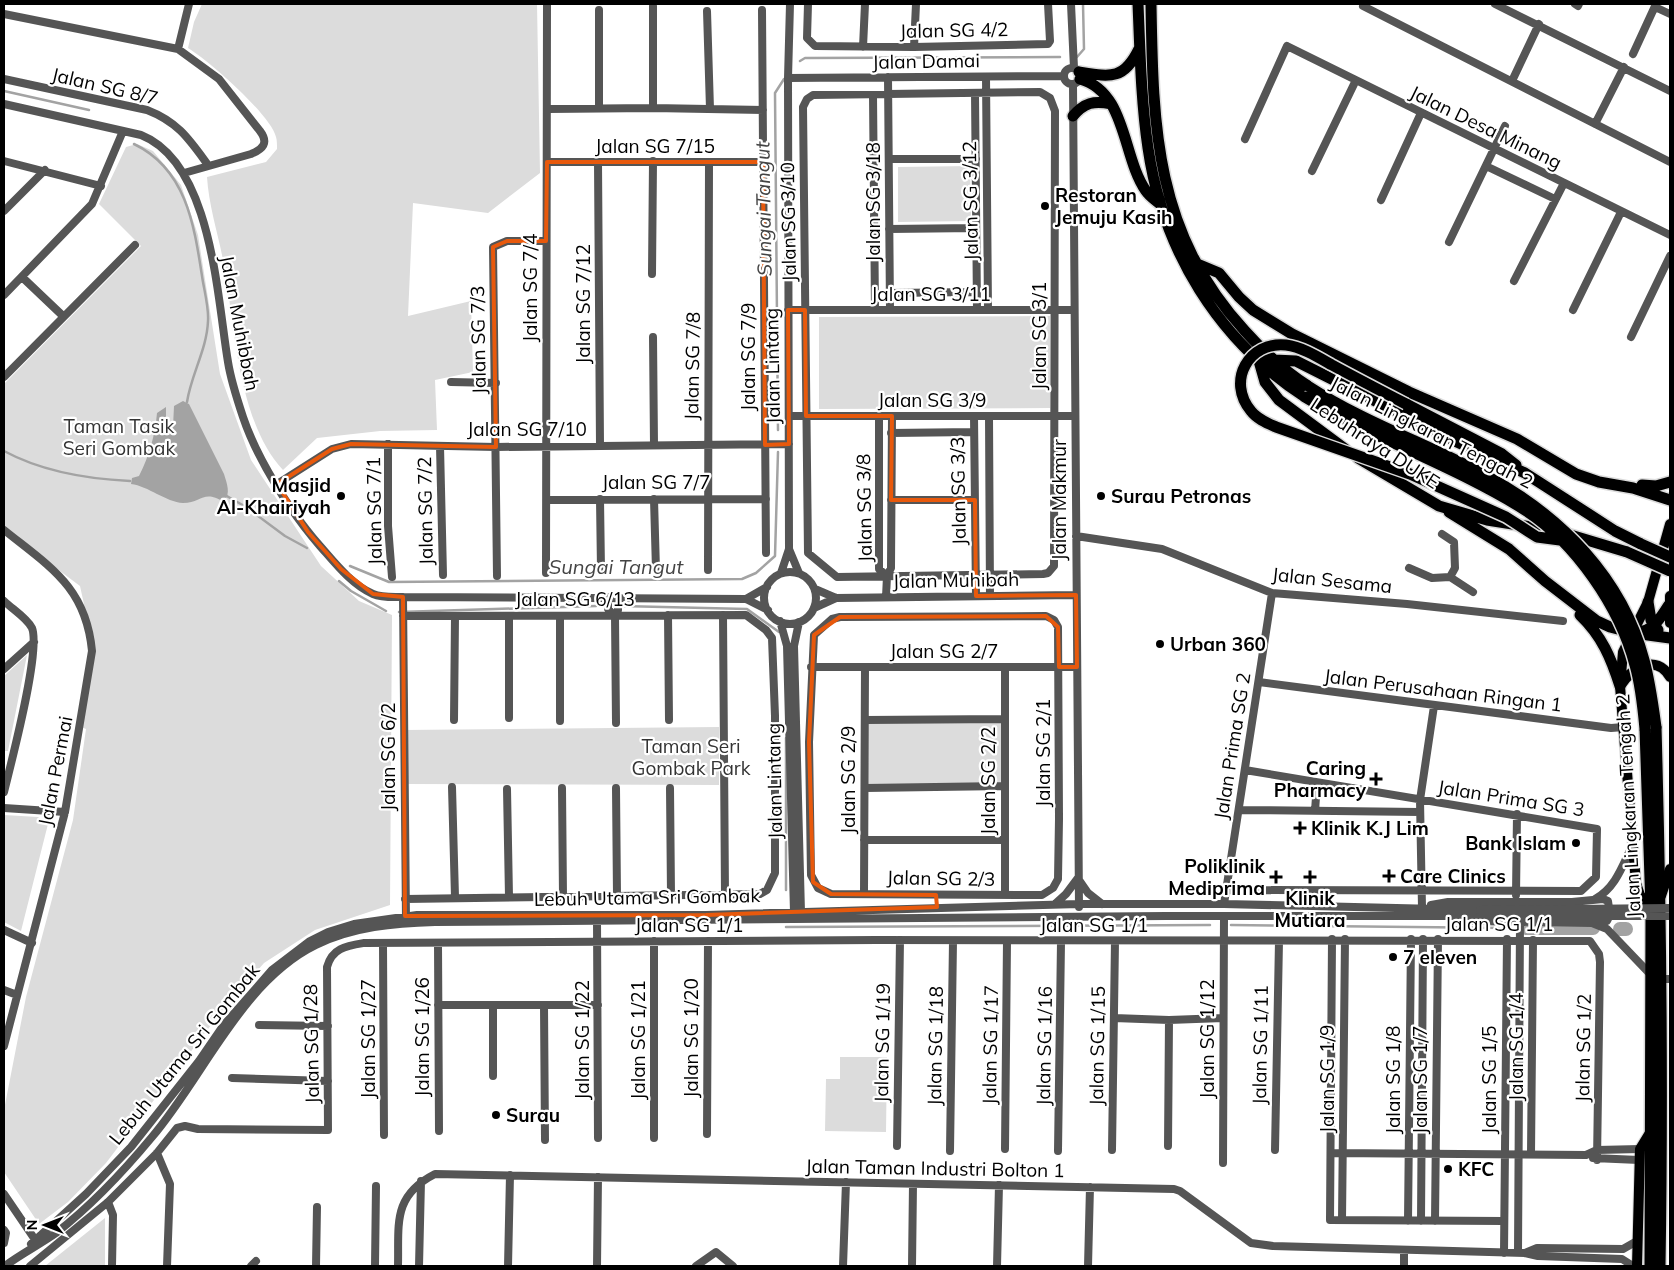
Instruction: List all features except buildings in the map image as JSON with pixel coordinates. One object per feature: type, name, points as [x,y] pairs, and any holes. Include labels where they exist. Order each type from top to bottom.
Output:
[{"type":"highway","name":"Jalan Lingkaran Tengah 2","points":[[1138,4],[1147,142],[1160,204],[1173,241],[1195,286],[1231,335],[1258,360],[1368,432],[1490,490],[1526,511],[1560,540],[1588,571],[1620,624],[1635,665],[1651,728],[1652,1129],[1657,1178],[1660,1266]]},
{"type":"highway","name":"Jalan Lingkaran Tengah 2","points":[[1151,4],[1154,102],[1158,148],[1166,185],[1177,223],[1194,262],[1231,316],[1307,392],[1332,401],[1376,424],[1487,476],[1532,503],[1569,534],[1596,564],[1629,620],[1644,660],[1651,728],[1666,979],[1663,1101],[1650,1266]]},
{"type":"highway","points":[[1076,76],[1110,76],[1119,74],[1132,62],[1140,46]]},
{"type":"highway","points":[[1076,76],[1092,82],[1111,104],[1136,171],[1146,192],[1160,204]]},
{"type":"highway","points":[[1073,116],[1086,104],[1096,102],[1111,104]]},
{"type":"highway","points":[[1194,262],[1219,272],[1239,297],[1253,310],[1292,334],[1409,392],[1517,439],[1576,474],[1599,482],[1634,488],[1670,500]]},
{"type":"highway","points":[[1525,473],[1502,454],[1309,352],[1290,345],[1270,345],[1259,350],[1251,355],[1241,372],[1239,384],[1245,403],[1251,412],[1268,423],[1304,438],[1410,474],[1506,517],[1537,537],[1560,540]]},
{"type":"highway","name":"Lebuhraya DUKE","points":[[1258,360],[1265,382],[1279,400],[1328,438],[1380,472],[1439,506],[1487,520],[1557,531],[1628,552],[1670,571]]},
{"type":"highway","name":"Lebuhraya DUKE","points":[[1274,360],[1296,361],[1457,442],[1525,473],[1615,531],[1670,557]]},
{"type":"highway","points":[[1634,488],[1643,485],[1656,486],[1670,482]]},
{"type":"highway","points":[[1439,506],[1509,548],[1598,634],[1606,646],[1620,686]]},
{"type":"highway","points":[[1544,581],[1597,621],[1610,627],[1670,638]]},
{"type":"highway","points":[[1633,632],[1648,630],[1654,626],[1670,601]]},
{"type":"highway","points":[[1648,602],[1654,626],[1670,638]]},
{"type":"highway","points":[[1663,1101],[1670,1130]]},
{"type":"main road","points":[[1651,909],[1640,895],[1636,883],[1620,686],[1623,652],[1648,602],[1670,524]]},
{"type":"main road","points":[[1670,601],[1670,623]]},
{"type":"main road","points":[[1620,686],[1631,671],[1638,666],[1658,666],[1667,671],[1670,676]]},
{"type":"main road","points":[[1661,897],[1670,869]]},
{"type":"main road","points":[[1635,1266],[1639,1155],[1652,1129]]},
{"type":"street","points":[[178,49],[189,4]]},
{"type":"street","name":"Jalan SG 7/4","points":[[546,573],[547,4]]},
{"type":"street","name":"Jalan Lintang","points":[[781,573],[789,549],[788,78],[790,4]]},
{"type":"street","name":"Jalan SG 4/2","points":[[808,4],[807,38],[812,45],[863,47],[1048,44],[1050,41],[1048,4]]},
{"type":"street","points":[[863,47],[865,4]]},
{"type":"street","points":[[914,47],[916,4]]},
{"type":"street","points":[[1071,4],[1076,76]]},
{"type":"street","points":[[1495,4],[1539,24],[1670,91]]},
{"type":"street","points":[[1575,4],[1578,6],[1579,4]]},
{"type":"street","points":[[1633,54],[1656,5],[1670,14]]},
{"type":"street","points":[[653,6],[653,108]]},
{"type":"street","points":[[1364,6],[1670,162]]},
{"type":"street","points":[[599,10],[599,108]]},
{"type":"street","name":"Jalan SG 7/9","points":[[762,10],[766,553]]},
{"type":"street","points":[[707,11],[710,109]]},
{"type":"street","points":[[4,14],[178,49],[224,84],[260,131],[265,142],[261,150],[251,154],[184,173]]},
{"type":"street","points":[[1512,81],[1539,24]]},
{"type":"street","name":"Jalan Desa Minang","points":[[1245,139],[1288,46],[1670,235]]},
{"type":"street","points":[[1595,124],[1624,67]]},
{"type":"street","points":[[1067,70],[1076,76],[1068,83],[1064,76],[1067,70]]},
{"type":"street","name":"Jalan Damai","points":[[788,78],[1064,76]]},
{"type":"street","name":"Jalan Makmur","points":[[1076,76],[1073,116],[1079,916]]},
{"type":"street","name":"Jalan SG 3/12","points":[[986,77],[988,310]]},
{"type":"street","name":"Jalan SG 3/18","points":[[888,78],[890,310]]},
{"type":"street","name":"Jalan SG 8/7","points":[[4,79],[147,110],[163,116],[178,126],[208,165]]},
{"type":"street","points":[[1312,171],[1356,80]]},
{"type":"street","points":[[875,310],[873,95],[986,92]]},
{"type":"street","name":"Jalan SG 3/1","points":[[986,92],[1040,92],[1052,102],[1055,111],[1056,562],[1052,570],[1043,574],[990,575]]},
{"type":"street","points":[[975,93],[976,310]]},
{"type":"street","name":"Jalan SG 3/10","points":[[873,95],[813,95],[806,101],[803,107],[808,553],[837,577],[887,576]]},
{"type":"street","name":"Jalan Muhibbah","points":[[4,104],[141,135],[159,144],[172,157],[184,173],[196,202],[208,244],[234,388],[246,425],[277,484],[308,532],[354,581],[373,594],[403,597],[746,599],[768,610]]},
{"type":"street","points":[[548,110],[599,108],[763,110]]},
{"type":"street","points":[[1381,200],[1421,113]]},
{"type":"street","points":[[1450,242],[1505,126]]},
{"type":"street","points":[[4,295],[92,204],[122,131]]},
{"type":"street","points":[[889,159],[976,158]]},
{"type":"street","points":[[4,161],[45,170],[101,186]]},
{"type":"street","points":[[652,274],[653,161]]},
{"type":"street","name":"Jalan SG 7/15","points":[[548,162],[763,162]]},
{"type":"street","name":"Jalan SG 7/12","points":[[598,162],[600,445]]},
{"type":"street","name":"Jalan SG 7/8","points":[[708,570],[709,162]]},
{"type":"street","points":[[1486,166],[1555,199]]},
{"type":"street","points":[[4,210],[45,170]]},
{"type":"street","points":[[1514,281],[1564,183]]},
{"type":"street","points":[[976,206],[986,206]]},
{"type":"street","points":[[874,208],[889,208]]},
{"type":"street","points":[[1573,310],[1621,212]]},
{"type":"street","points":[[889,229],[976,228]]},
{"type":"street","name":"Jalan SG 7/3","points":[[497,576],[493,246],[508,241],[546,241]]},
{"type":"street","points":[[4,377],[62,316],[135,245]]},
{"type":"street","points":[[1631,337],[1670,256]]},
{"type":"street","points":[[22,277],[62,316]]},
{"type":"street","points":[[890,292],[976,292]]},
{"type":"street","name":"Jalan SG 3/11","points":[[788,310],[1074,310]]},
{"type":"street","points":[[653,337],[654,445]]},
{"type":"street","points":[[451,382],[496,383]]},
{"type":"street","name":"Jalan SG 3/9","points":[[789,416],[1075,416]]},
{"type":"street","name":"Jalan SG 3/8","points":[[879,416],[879,569],[887,576],[886,597]]},
{"type":"street","points":[[892,416],[891,568],[887,576],[990,575]]},
{"type":"street","name":"Jalan SG 3/3","points":[[974,416],[976,596]]},
{"type":"street","points":[[990,416],[990,596]]},
{"type":"street","points":[[892,433],[974,432]]},
{"type":"street","name":"Jalan SG 7/10","points":[[277,484],[332,449],[351,444],[496,447],[789,444]]},
{"type":"street","name":"Jalan SG 7/1","points":[[388,444],[388,526],[392,577]]},
{"type":"street","name":"Jalan SG 7/2","points":[[440,446],[443,575]]},
{"type":"street","points":[[654,498],[656,570]]},
{"type":"street","name":"Jalan SG 7/7","points":[[547,500],[654,498],[766,499]]},
{"type":"street","points":[[600,499],[601,570]]},
{"type":"street","points":[[891,500],[974,500]]},
{"type":"street","name":"Jalan Permai","points":[[4,530],[56,572],[72,590],[88,625],[91,658],[64,812],[32,943],[4,1046]]},
{"type":"street","points":[[1442,534],[1454,542],[1455,568],[1450,577]]},
{"type":"street","name":"Jalan Sesama","points":[[1076,536],[1162,549],[1272,593],[1407,604],[1562,621]]},
{"type":"street","name":"Jalan Lintang","points":[[789,549],[798,573]]},
{"type":"street","points":[[1410,568],[1432,578],[1450,577],[1473,592]]},
{"type":"street","points":[[781,573],[798,573],[808,579],[815,589],[816,599],[814,608],[810,614],[799,622],[780,622],[768,610],[764,599],[767,587],[775,576],[781,573]]},
{"type":"street","points":[[746,599],[767,587]]},
{"type":"street","name":"Jalan Muhibah","points":[[815,589],[836,598]]},
{"type":"street","name":"Jalan Prima SG 2","points":[[1224,904],[1272,593]]},
{"type":"street","name":"Jalan Muhibah","points":[[814,608],[836,598],[1076,595]]},
{"type":"street","name":"Jalan SG 6/2","points":[[403,597],[406,920]]},
{"type":"street","points":[[608,597],[608,609],[614,616]]},
{"type":"street","points":[[616,722],[614,616],[618,610],[618,597]]},
{"type":"street","points":[[4,602],[31,628],[34,642],[13,756],[4,792]]},
{"type":"street","name":"Jalan SG 6/13","points":[[403,612],[455,616],[746,615],[766,630],[772,638],[774,646],[775,873],[767,890],[749,896],[726,895]]},
{"type":"street","points":[[668,615],[669,720]]},
{"type":"street","points":[[405,899],[726,895],[723,615]]},
{"type":"street","points":[[454,720],[455,616]]},
{"type":"street","points":[[509,616],[509,718]]},
{"type":"street","points":[[560,616],[560,721]]},
{"type":"street","name":"Jalan SG 2/1","points":[[811,667],[812,640],[814,635],[822,627],[840,617],[1046,616],[1054,620],[1058,627],[1060,667],[1058,879]]},
{"type":"street","name":"Jalan Lintang","points":[[780,622],[787,646],[798,912]]},
{"type":"street","name":"Jalan Lintang","points":[[798,912],[794,646],[799,622]]},
{"type":"street","points":[[4,669],[34,642]]},
{"type":"street","name":"Jalan SG 2/7","points":[[811,667],[1077,667]]},
{"type":"street","name":"Jalan SG 2/3","points":[[811,667],[811,875],[818,888],[831,894],[1042,895],[1053,888],[1058,879]]},
{"type":"street","name":"Jalan SG 2/9","points":[[864,894],[865,667]]},
{"type":"street","name":"Jalan SG 2/2","points":[[1004,895],[1005,667]]},
{"type":"street","name":"Jalan Perusahaan Ringan 1","points":[[1259,682],[1611,728],[1624,727]]},
{"type":"street","points":[[1422,908],[1420,800],[1434,706]]},
{"type":"street","points":[[865,720],[1005,719]]},
{"type":"street","points":[[4,756],[13,756]]},
{"type":"street","name":"Jalan Prima SG 3","points":[[1245,770],[1420,800],[1517,814],[1597,829],[1596,877],[1581,891],[1516,892]]},
{"type":"street","points":[[1315,811],[1317,783]]},
{"type":"street","points":[[865,788],[1005,786]]},
{"type":"street","points":[[452,787],[455,897]]},
{"type":"street","points":[[562,788],[562,897]]},
{"type":"street","points":[[616,788],[617,896]]},
{"type":"street","points":[[670,788],[671,895]]},
{"type":"street","points":[[507,789],[509,897]]},
{"type":"street","points":[[4,808],[64,812]]},
{"type":"street","points":[[1239,810],[1420,812]]},
{"type":"street","points":[[1516,901],[1517,814]]},
{"type":"street","points":[[864,840],[1004,840]]},
{"type":"street","points":[[1591,901],[1609,889],[1633,843]]},
{"type":"street","points":[[1054,905],[1066,894],[1078,878],[1088,893],[1102,904]]},
{"type":"street","points":[[1227,890],[1516,892]]},
{"type":"street","points":[[936,895],[936,907]]},
{"type":"street","points":[[1591,901],[1603,900],[1608,902],[1611,908],[1607,922],[1592,923]]},
{"type":"street","name":"Lebuh Utama Sri Gombak","points":[[1422,908],[1448,902],[1591,901]]},
{"type":"street","name":"Lebuh Utama Sri Gombak","points":[[597,918],[1079,904],[1224,904],[1422,908],[1480,913],[1670,916]]},
{"type":"street","name":"Lebuh Utama Sri Gombak","points":[[5,1266],[37,1242],[131,1147],[199,1061],[223,1026],[272,970],[295,950],[328,932],[354,924],[406,920],[597,918],[1420,917],[1480,913],[1670,908]]},
{"type":"street","name":"Jalan SG 1/12","points":[[1222,1163],[1224,916]]},
{"type":"street","name":"Lebuh Utama Sri Gombak","points":[[1420,917],[1447,920],[1592,923]]},
{"type":"street","points":[[597,918],[598,941]]},
{"type":"street","name":"Jalan SG 1/4","points":[[1520,922],[1519,1154],[1522,1253]]},
{"type":"street","points":[[1592,923],[1606,929],[1651,975]]},
{"type":"street","points":[[4,930],[32,943]]},
{"type":"street","points":[[1332,939],[1330,1220],[1504,1221]]},
{"type":"street","name":"Jalan SG 1/1","points":[[330,958],[344,946],[383,943],[900,940],[1061,942],[1332,939],[1590,940]]},
{"type":"street","name":"Jalan SG 1/9","points":[[1342,1220],[1345,939]]},
{"type":"street","name":"Jalan SG 1/8","points":[[1408,1220],[1410,939]]},
{"type":"street","name":"Jalan SG 1/7","points":[[1421,1221],[1423,939]]},
{"type":"street","name":"Jalan SG 1/7","points":[[1435,1221],[1438,939]]},
{"type":"street","name":"Jalan SG 1/5","points":[[1504,1253],[1507,939]]},
{"type":"street","name":"Jalan SG 1/19","points":[[897,1146],[900,940]]},
{"type":"street","name":"Jalan SG 1/4","points":[[1531,1154],[1533,940]]},
{"type":"street","name":"Jalan SG 1/2","points":[[1590,940],[1599,954],[1600,962],[1597,1160]]},
{"type":"street","name":"Jalan SG 1/22","points":[[598,941],[598,1138]]},
{"type":"street","name":"Jalan SG 1/21","points":[[654,941],[654,1138]]},
{"type":"street","name":"Jalan SG 1/20","points":[[707,1134],[708,941]]},
{"type":"street","name":"Jalan SG 1/18","points":[[950,1151],[953,941]]},
{"type":"street","name":"Jalan SG 1/17","points":[[1005,1149],[1007,941]]},
{"type":"street","name":"Jalan SG 1/15","points":[[1112,1150],[1115,941]]},
{"type":"street","name":"Jalan SG 1/11","points":[[1275,1150],[1279,941]]},
{"type":"street","name":"Jalan SG 1/16","points":[[1058,1151],[1061,942]]},
{"type":"street","name":"Jalan SG 1/27","points":[[383,943],[384,1135]]},
{"type":"street","name":"Jalan SG 1/26","points":[[438,943],[439,1130]]},
{"type":"street","name":"Jalan SG 1/28","points":[[157,1153],[177,1128],[185,1126],[198,1129],[328,1130],[327,967],[330,958]]},
{"type":"street","points":[[4,990],[17,995]]},
{"type":"street","points":[[493,1005],[493,1076]]},
{"type":"street","points":[[544,1005],[545,1140]]},
{"type":"street","points":[[438,1006],[598,1005]]},
{"type":"street","points":[[1114,1018],[1169,1020],[1223,1018]]},
{"type":"street","points":[[1332,1019],[1344,1018]]},
{"type":"street","points":[[1168,1146],[1169,1020]]},
{"type":"street","points":[[259,1024],[328,1026]]},
{"type":"street","points":[[232,1078],[328,1081]]},
{"type":"street","points":[[1586,1155],[1597,1150],[1639,1155]]},
{"type":"street","points":[[30,1266],[108,1202],[157,1153],[170,1184],[167,1266]]},
{"type":"street","points":[[1331,1153],[1586,1155],[1597,1160],[1639,1155]]},
{"type":"street","name":"Jalan Taman Industri Bolton 1","points":[[421,1181],[435,1174],[1090,1187],[1180,1191],[1251,1243],[1273,1246],[1522,1253],[1538,1256],[1622,1259],[1635,1266]]},
{"type":"street","points":[[508,1266],[510,1175]]},
{"type":"street","points":[[597,1266],[598,1177]]},
{"type":"street","points":[[398,1266],[399,1214],[403,1201],[421,1181]]},
{"type":"street","points":[[419,1266],[421,1181]]},
{"type":"street","points":[[842,1266],[846,1182]]},
{"type":"street","points":[[912,1266],[913,1184]]},
{"type":"street","points":[[375,1266],[376,1186]]},
{"type":"street","points":[[997,1266],[998,1186]]},
{"type":"street","points":[[1088,1266],[1090,1187]]},
{"type":"street","points":[[4,1194],[37,1242]]},
{"type":"street","points":[[108,1202],[113,1216],[112,1266]]},
{"type":"street","points":[[316,1266],[317,1207]]},
{"type":"street","points":[[4,1243],[5,1232]]},
{"type":"street","name":"Jalan Taman Industri Bolton 1","points":[[1522,1253],[1537,1248],[1623,1249],[1637,1240]]},
{"type":"street","points":[[1404,1250],[1404,1266]]},
{"type":"street","points":[[696,1266],[713,1253],[720,1253],[733,1266]]},
{"type":"highlighted area","points":[[547,162],[763,162],[765,445],[789,444],[788,310],[805,310],[806,416],[892,416],[891,500],[975,500],[976,596],[1076,595],[1077,667],[1059,667],[1058,627],[1046,616],[840,617],[814,635],[809,742],[813,882],[831,894],[936,895],[937,907],[706,915],[405,916],[403,597],[373,594],[341,569],[308,532],[277,484],[332,449],[351,444],[496,447],[493,247],[507,241],[546,241]]},
{"type":"green space","points":[[202,4],[537,4],[540,173],[488,213],[413,203],[408,316],[471,301],[473,372],[435,380],[437,430],[380,431],[317,438],[283,470],[268,450],[257,428],[241,375],[225,271],[210,201],[207,177],[266,162],[277,149],[277,140],[272,127],[251,102],[209,64],[188,48],[194,22]]},
{"type":"green space","name":"Taman Tasik Seri Gombak","points":[[137,144],[153,151],[181,185],[198,235],[220,374],[251,460],[321,566],[359,601],[392,615],[390,905],[315,930],[264,963],[221,1012],[106,1163],[68,1202],[39,1224],[4,1172],[4,1110],[26,997],[73,820],[86,729],[81,727],[94,649],[80,586],[4,529],[4,384],[141,246],[99,204],[126,147]]},
{"type":"green space","points":[[970,166],[971,221],[898,222],[898,167]]},
{"type":"green space","points":[[1050,316],[1050,408],[819,409],[819,317]]},
{"type":"green space","points":[[27,655],[8,751],[4,751],[4,676]]},
{"type":"green space","points":[[1005,719],[1005,786],[865,788],[865,720]]},
{"type":"green space","name":"Taman Seri Gombak Park","points":[[719,727],[719,785],[404,784],[404,730]]},
{"type":"green space","points":[[4,815],[38,817],[48,824],[21,931],[4,922]]},
{"type":"green space","points":[[840,1057],[887,1057],[886,1132],[825,1131],[826,1079],[840,1079]]},
{"type":"green space","points":[[105,1218],[105,1266],[45,1266]]},
{"type":"shaded area","points":[[183,401],[189,404],[224,474],[228,492],[224,502],[217,498],[207,497],[183,503],[177,502],[131,484],[132,478],[139,476],[149,453],[157,413],[166,407],[166,427],[173,427],[174,406]]},
{"type":"waterway","name":"Sungai Tangut","points":[[1077,57],[1084,49],[1083,4]]},
{"type":"waterway","name":"Sungai Tangut","points":[[800,61],[805,58],[1060,57]]},
{"type":"waterway","name":"Sungai Tangut","points":[[778,430],[775,93],[784,79]]},
{"type":"waterway","name":"Sungai Tangut","points":[[4,91],[89,110]]},
{"type":"waterway","name":"Sungai Tangut","points":[[134,144],[152,155],[176,183],[191,218],[195,237],[207,304],[208,321],[205,342],[187,402]]},
{"type":"waterway","points":[[4,451],[33,464],[65,473],[130,481]]},
{"type":"waterway","name":"Sungai Tangut","points":[[350,566],[389,582],[742,579],[756,573],[775,556],[778,452]]},
{"type":"waterway","name":"Sungai Tangut","points":[[225,495],[246,507],[285,536],[307,548]]},
{"type":"waterway","points":[[339,581],[351,591],[386,611]]},
{"type":"waterway","points":[[399,612],[596,606]]},
{"type":"waterway","points":[[621,606],[747,609],[779,632]]},
{"type":"waterway","points":[[786,738],[786,890]]},
{"type":"waterway","points":[[786,927],[1210,925]]},
{"type":"waterway","points":[[1231,925],[1507,928]]},
{"type":"waterway","points":[[1526,928],[1593,928]]},
{"type":"waterway","points":[[1620,929],[1626,929]]},
{"type":"place","name":"Restoran Jemuju Kasih","points":[[1045,206]]},
{"type":"place","name":"Masjid Al-Khairiyah","points":[[341,496]]},
{"type":"place","name":"Surau Petronas","points":[[1101,496]]},
{"type":"place","name":"Urban 360","points":[[1160,644]]},
{"type":"place","name":"Caring Pharmacy","points":[[1376,779]]},
{"type":"place","name":"Klinik K.J Lim","points":[[1300,828]]},
{"type":"place","name":"Bank Islam","points":[[1576,843]]},
{"type":"place","name":"Care Clinics","points":[[1389,876]]},
{"type":"place","name":"Poliklinik Mediprima","points":[[1276,877]]},
{"type":"place","name":"Klinik Mutiara","points":[[1310,877]]},
{"type":"place","name":"7 eleven","points":[[1393,957]]},
{"type":"place","name":"Surau","points":[[496,1115]]},
{"type":"place","name":"KFC","points":[[1448,1169]]}]
